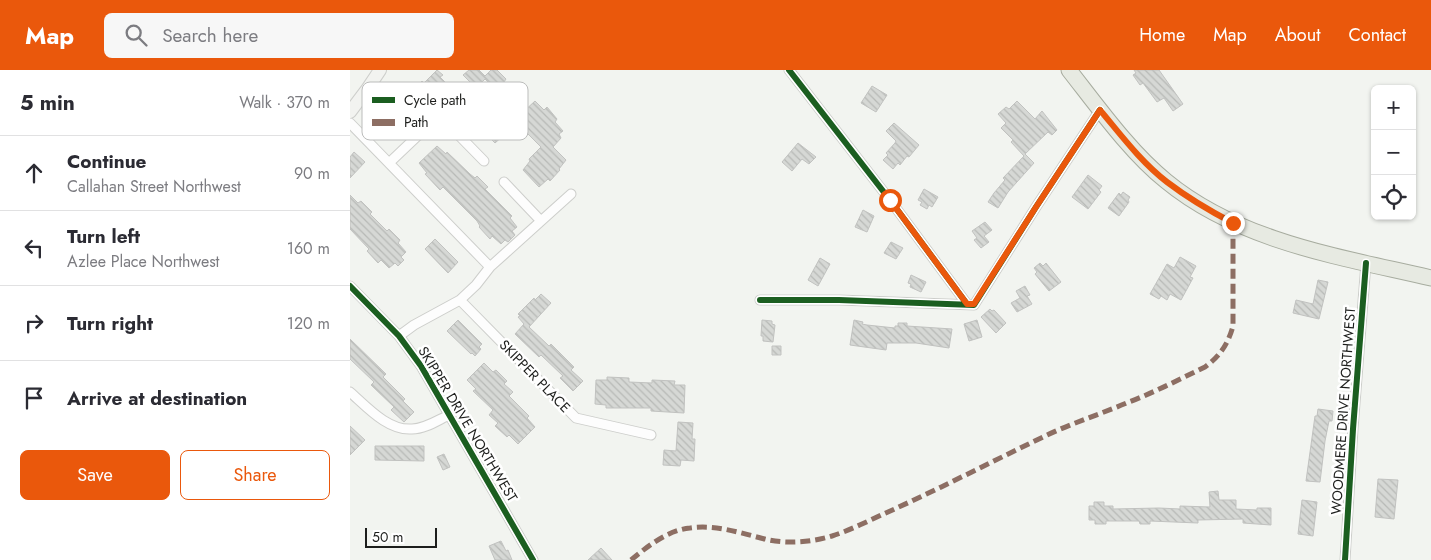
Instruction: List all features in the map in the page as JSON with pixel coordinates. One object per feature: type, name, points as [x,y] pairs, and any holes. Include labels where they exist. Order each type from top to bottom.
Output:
[{"type":"main road","points":[[1069,70],[1141,158],[1165,181],[1198,205],[1233,223],[1292,244],[1431,278]]},
{"type":"street","points":[[372,82],[380,70]]},
{"type":"street","points":[[789,70],[890,200],[967,304]]},
{"type":"street","points":[[350,112],[362,96]]},
{"type":"street","points":[[760,300],[974,304],[1100,110]]},
{"type":"street","points":[[350,123],[362,135]]},
{"type":"street","points":[[367,140],[490,267]]},
{"type":"street","points":[[389,163],[413,140]]},
{"type":"street","points":[[463,140],[484,161]]},
{"type":"street","points":[[504,182],[541,221]]},
{"type":"street","points":[[400,336],[414,325],[460,300],[476,285],[490,267],[571,194]]},
{"type":"street","name":"WOODMERE DRIVE NORTHWEST","points":[[1345,560],[1366,263]]},
{"type":"street","name":"SKIPPER DRIVE NORTHWEST","points":[[350,286],[400,336],[421,366],[534,560]]},
{"type":"street","name":"SKIPPER PLACE","points":[[460,300],[576,418],[651,435]]},
{"type":"street","points":[[350,392],[378,417],[398,428],[413,430],[449,415]]},
{"type":"building","points":[[437,70],[443,75],[440,77],[445,82],[425,82]]},
{"type":"building","points":[[469,70],[479,70],[485,76],[491,70],[497,70],[506,79],[504,82],[488,82],[485,79],[482,82],[470,82],[463,75]]},
{"type":"building","points":[[1134,70],[1159,70],[1183,104],[1173,111],[1164,98],[1157,102],[1143,83],[1140,85],[1133,75],[1136,73]]},
{"type":"building","points":[[872,86],[887,95],[876,112],[861,103]]},
{"type":"building","points":[[535,101],[544,110],[547,107],[557,119],[555,122],[563,131],[559,134],[561,138],[553,147],[566,160],[550,181],[548,179],[539,187],[523,170],[530,161],[529,159],[541,147],[528,134],[528,107]]},
{"type":"building","points":[[1017,101],[1035,119],[1042,111],[1057,130],[1052,135],[1048,132],[1025,154],[1034,163],[1008,192],[998,208],[988,202],[1005,180],[1003,178],[1024,156],[1011,142],[1013,140],[1001,128],[1006,123],[998,114],[1006,107],[1009,109]]},
{"type":"building","points":[[894,123],[919,145],[909,157],[907,156],[900,165],[898,163],[893,169],[883,160],[896,141],[886,131]]},
{"type":"building","points":[[798,143],[816,157],[809,164],[802,159],[792,171],[782,162]]},
{"type":"building","points":[[437,146],[446,154],[447,152],[475,178],[477,176],[488,187],[485,189],[512,216],[510,218],[517,227],[512,231],[515,235],[508,242],[505,240],[501,244],[492,236],[490,239],[479,227],[477,221],[443,187],[440,190],[425,174],[427,173],[419,163]]},
{"type":"building","points":[[354,152],[365,162],[350,178],[350,157]]},
{"type":"building","points":[[1088,175],[1102,186],[1099,190],[1101,192],[1088,209],[1072,197]]},
{"type":"building","points":[[924,189],[938,197],[932,207],[929,205],[927,209],[920,205],[922,202],[918,200]]},
{"type":"building","points":[[1123,192],[1130,197],[1129,202],[1119,216],[1108,208],[1119,193],[1121,195]]},
{"type":"building","points":[[350,195],[358,203],[361,201],[372,212],[370,214],[387,231],[389,229],[400,240],[398,243],[406,252],[401,257],[404,260],[398,266],[395,263],[389,268],[381,260],[378,263],[367,251],[369,249],[350,229]]},
{"type":"building","points":[[863,210],[874,216],[867,232],[855,227]]},
{"type":"building","points":[[985,222],[992,230],[984,236],[989,242],[981,248],[974,240],[977,238],[972,231]]},
{"type":"building","points":[[435,239],[458,262],[448,273],[425,249]]},
{"type":"building","points":[[891,242],[903,248],[896,259],[884,253]]},
{"type":"building","points":[[1180,257],[1196,266],[1190,277],[1193,278],[1181,300],[1170,294],[1167,300],[1161,296],[1159,299],[1150,294],[1167,264],[1174,268]]},
{"type":"building","points":[[820,258],[830,264],[818,286],[808,280]]},
{"type":"building","points":[[1040,263],[1043,266],[1046,263],[1061,282],[1049,291],[1035,274],[1037,272],[1034,268]]},
{"type":"building","points":[[911,275],[926,282],[921,292],[910,287],[911,284],[908,283]]},
{"type":"building","points":[[1318,280],[1328,282],[1319,319],[1293,313],[1296,300],[1313,304]]},
{"type":"building","points":[[1025,286],[1030,295],[1027,296],[1032,304],[1017,312],[1011,303],[1020,298],[1016,291]]},
{"type":"building","points":[[541,294],[551,303],[529,327],[549,346],[551,344],[574,367],[571,370],[583,381],[573,391],[560,378],[563,376],[541,355],[539,357],[515,334],[524,324],[518,317],[520,316],[518,314],[534,298],[535,300]]},
{"type":"building","points":[[990,309],[994,310],[1006,323],[996,333],[981,317]]},
{"type":"building","points":[[458,320],[482,344],[479,347],[481,349],[475,356],[447,331]]},
{"type":"building","points":[[762,320],[772,321],[772,324],[775,325],[773,342],[763,341],[763,336],[761,336]]},
{"type":"building","points":[[854,320],[867,325],[895,328],[895,326],[898,326],[898,323],[907,323],[907,326],[952,329],[949,348],[916,343],[887,343],[886,350],[850,345]]},
{"type":"building","points":[[977,320],[982,337],[969,341],[964,324]]},
{"type":"building","points":[[350,339],[386,374],[383,377],[405,399],[403,401],[414,412],[404,422],[391,410],[394,407],[371,385],[374,382],[350,359]]},
{"type":"building","points":[[772,346],[781,346],[781,355],[772,355]]},
{"type":"building","points":[[484,363],[493,372],[496,370],[507,381],[504,384],[513,392],[509,396],[529,416],[527,418],[535,427],[518,444],[509,435],[507,437],[495,426],[498,423],[489,415],[493,410],[473,391],[476,389],[467,380]]},
{"type":"building","points":[[607,377],[629,378],[629,382],[675,381],[674,385],[685,385],[684,413],[651,411],[651,408],[606,408],[606,405],[595,404],[596,380],[607,380]]},
{"type":"building","points":[[1318,409],[1333,411],[1332,421],[1329,421],[1325,441],[1320,482],[1306,481],[1315,416],[1317,416]]},
{"type":"building","points":[[678,422],[693,423],[692,439],[695,439],[694,461],[681,460],[680,466],[663,465],[664,450],[676,451]]},
{"type":"building","points":[[350,426],[365,440],[350,455]]},
{"type":"building","points":[[375,446],[424,446],[424,461],[375,460]]},
{"type":"building","points":[[444,454],[450,467],[443,470],[437,457]]},
{"type":"building","points":[[1378,479],[1398,480],[1394,519],[1375,517]]},
{"type":"building","points":[[1218,491],[1219,500],[1236,500],[1236,509],[1257,510],[1257,508],[1271,508],[1271,525],[1243,523],[1243,519],[1198,520],[1198,523],[1150,521],[1150,524],[1140,524],[1139,521],[1106,521],[1106,524],[1095,524],[1095,520],[1089,520],[1089,506],[1094,506],[1094,502],[1104,502],[1104,506],[1113,506],[1113,509],[1180,509],[1180,506],[1210,507],[1209,492]]},
{"type":"building","points":[[1302,500],[1317,502],[1313,536],[1298,534]]},
{"type":"building","points":[[501,541],[506,551],[508,550],[512,560],[495,560],[489,546]]},
{"type":"building","points":[[601,548],[612,560],[588,560]]},
{"type":"marked path","points":[[631,560],[666,535],[690,528],[720,528],[784,542],[809,541],[832,536],[908,503],[1055,431],[1148,394],[1205,367],[1223,349],[1233,326],[1233,223]]},
{"type":"cycle path","points":[[789,70],[890,200],[967,304]]},
{"type":"cycle path","points":[[760,300],[839,300],[974,305],[1100,110]]},
{"type":"cycle path","points":[[1345,560],[1366,263]]},
{"type":"cycle path","points":[[350,286],[399,336],[421,366],[533,560]]},
{"type":"route","points":[[890,200],[967,304],[974,304],[1100,110],[1141,158],[1165,181],[1198,205],[1233,223]]}]
